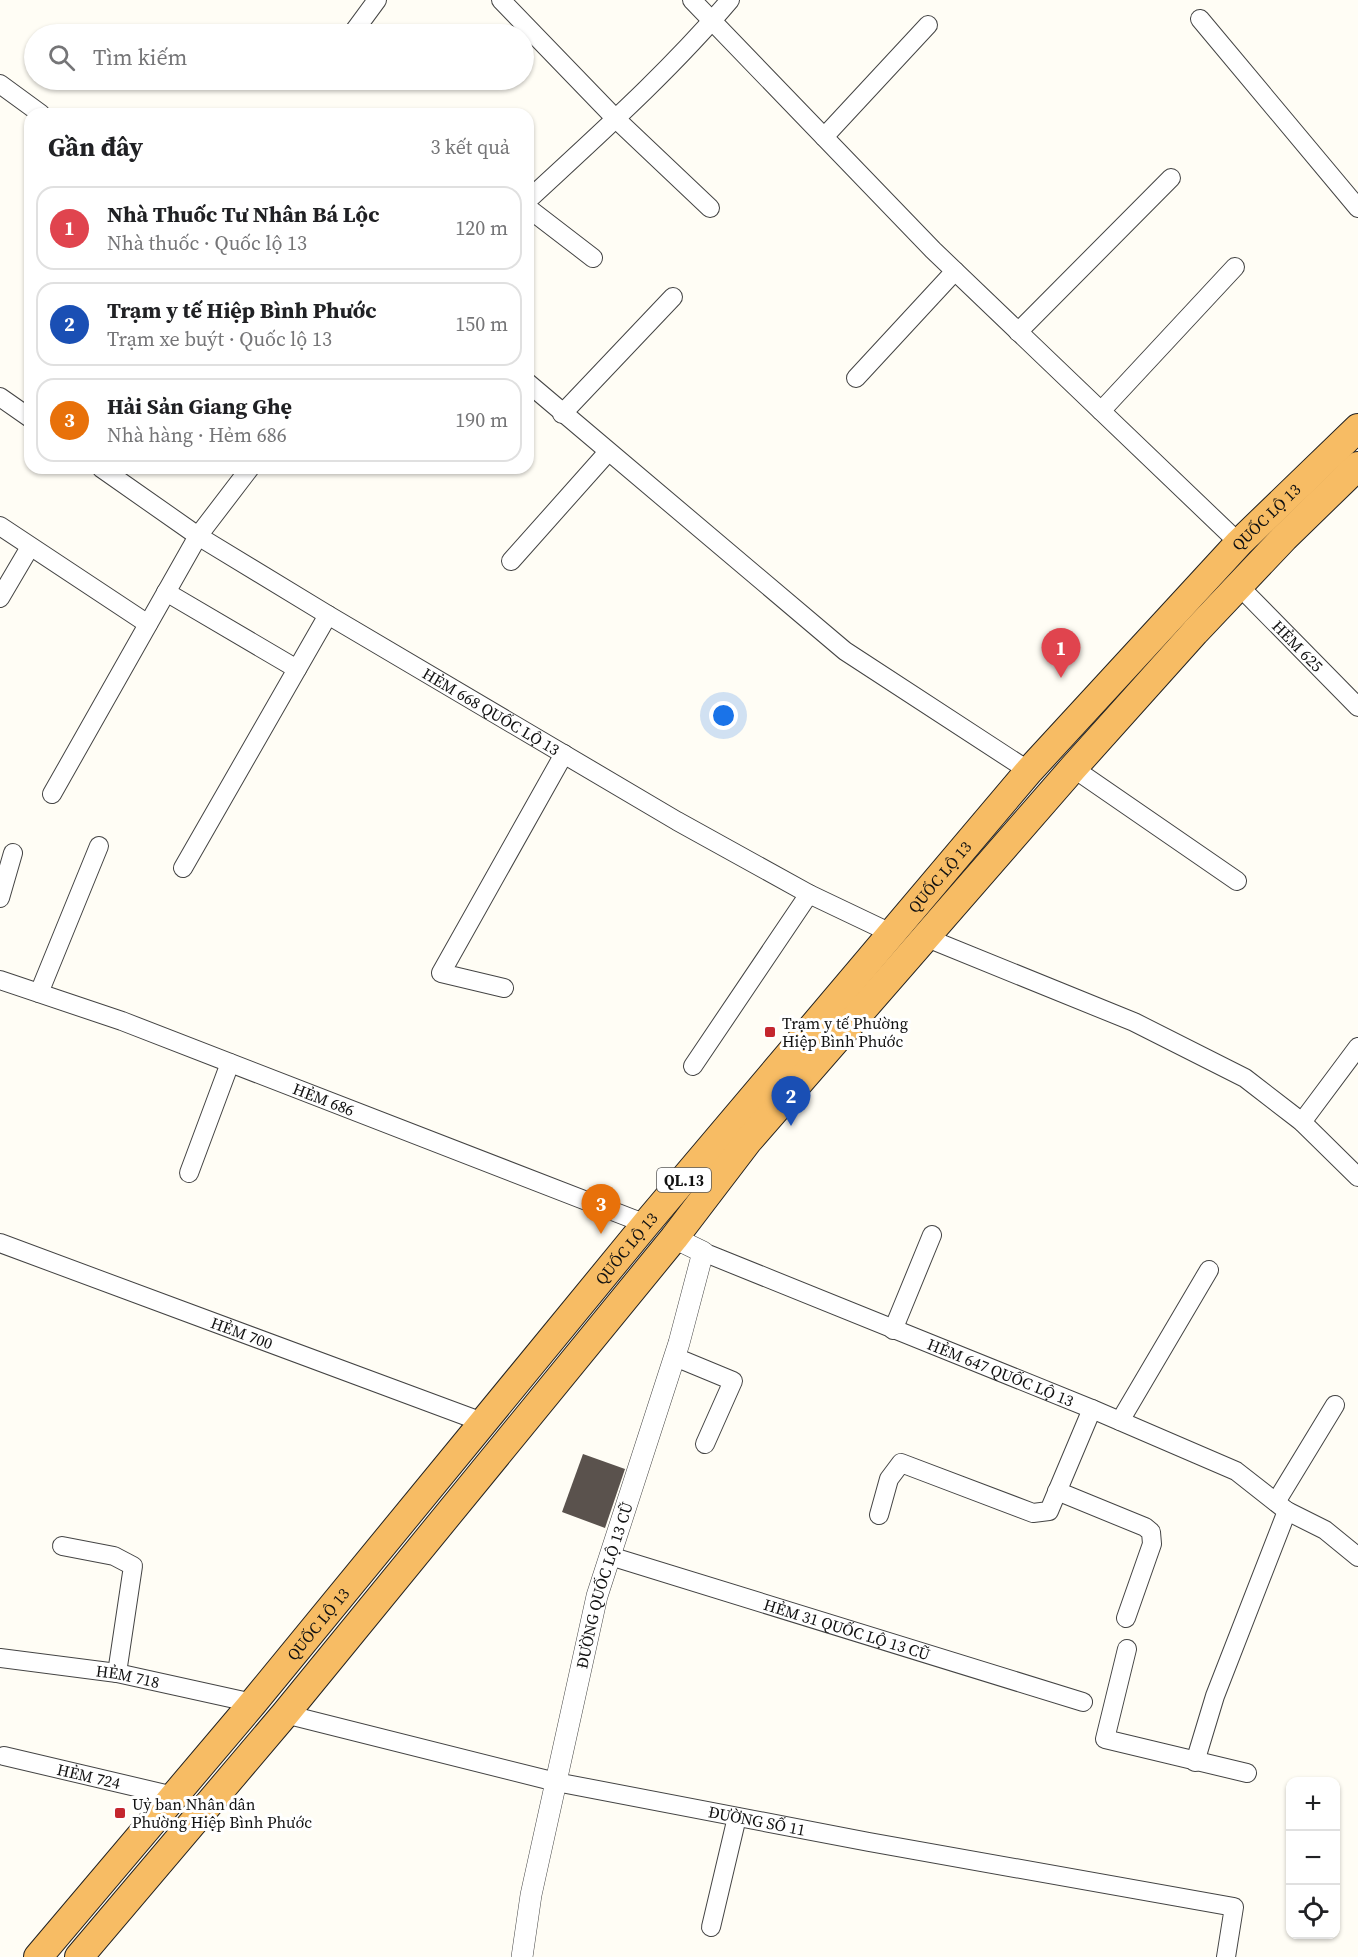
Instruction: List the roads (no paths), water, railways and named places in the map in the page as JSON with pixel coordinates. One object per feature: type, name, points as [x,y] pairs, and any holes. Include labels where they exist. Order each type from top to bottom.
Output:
[{"type":"highway","name":"QUỐC LỘ 13","points":[[38,1957],[253,1703],[646,1224],[1029,771],[1239,543],[1358,428]]},
{"type":"highway","name":"QUỐC LỘ 13","points":[[79,1957],[285,1714],[674,1238],[748,1141],[1073,768],[1284,538],[1358,466]]},
{"type":"highway","points":[[646,1224],[674,1238]]},
{"type":"street","points":[[359,24],[377,0]]},
{"type":"street","points":[[501,0],[524,24]]},
{"type":"street","points":[[692,0],[955,271],[1239,543]]},
{"type":"street","points":[[534,194],[712,22],[730,0]]},
{"type":"street","points":[[1200,19],[1358,208]]},
{"type":"street","points":[[824,137],[928,25]]},
{"type":"street","points":[[534,34],[615,118],[710,208]]},
{"type":"street","points":[[0,84],[33,108]]},
{"type":"street","points":[[1018,332],[1171,178]]},
{"type":"street","points":[[534,213],[593,258]]},
{"type":"street","points":[[1101,411],[1235,267]]},
{"type":"street","points":[[856,378],[955,271]]},
{"type":"street","points":[[562,414],[673,297]]},
{"type":"street","points":[[534,388],[846,651],[1029,771]]},
{"type":"street","points":[[0,397],[24,414]]},
{"type":"street","points":[[511,561],[608,452]]},
{"type":"street","name":"HẺM 668 QUỐC LỘ 13","points":[[110,474],[198,536],[677,821],[810,894],[893,934]]},
{"type":"street","points":[[52,794],[198,536],[245,474]]},
{"type":"street","points":[[0,526],[148,624]]},
{"type":"street","points":[[0,598],[30,547]]},
{"type":"street","name":"HẺM 625","points":[[1239,586],[1358,706]]},
{"type":"street","points":[[166,592],[297,669]]},
{"type":"street","points":[[183,868],[328,615]]},
{"type":"street","points":[[504,988],[441,973],[564,754]]},
{"type":"street","points":[[1073,768],[1237,880]]},
{"type":"street","points":[[39,993],[99,846]]},
{"type":"street","points":[[0,898],[13,853]]},
{"type":"street","points":[[693,1066],[810,894]]},
{"type":"street","points":[[927,938],[1134,1022],[1245,1078],[1302,1122],[1358,1177]]},
{"type":"street","name":"HẺM 686","points":[[0,980],[122,1021],[646,1224]]},
{"type":"street","points":[[1302,1122],[1358,1047]]},
{"type":"street","points":[[189,1173],[230,1063]]},
{"type":"street","points":[[892,1330],[932,1235]]},
{"type":"street","points":[[674,1238],[703,1252]]},
{"type":"street","name":"HẺM 700","points":[[0,1243],[485,1423]]},
{"type":"street","name":"HẺM 647 QUỐC LỘ 13","points":[[703,1252],[1092,1409],[1236,1471],[1281,1506],[1324,1530],[1358,1557]]},
{"type":"street","name":"ĐƯỜNG QUỐC LỘ 13 CŨ","points":[[522,1957],[531,1895],[597,1596],[675,1357],[703,1252]]},
{"type":"street","points":[[1120,1421],[1209,1270]]},
{"type":"street","points":[[675,1357],[733,1381],[705,1444]]},
{"type":"street","points":[[1195,1762],[1215,1696],[1281,1506],[1335,1405]]},
{"type":"street","points":[[879,1515],[889,1479],[901,1463],[1033,1513],[1049,1511],[1092,1409]]},
{"type":"street","points":[[1057,1491],[1145,1527],[1151,1532],[1152,1544],[1126,1618]]},
{"type":"street","points":[[62,1546],[114,1556],[133,1566],[117,1673]]},
{"type":"street","name":"HẺM 31 QUỐC LỘ 13 CŨ","points":[[610,1556],[1083,1701]]},
{"type":"street","points":[[1127,1649],[1105,1739],[1247,1773]]},
{"type":"street","name":"HẺM 718","points":[[0,1658],[117,1673],[253,1703]]},
{"type":"street","name":"ĐƯỜNG SỐ 11","points":[[285,1714],[556,1782],[1234,1907],[1227,1957]]},
{"type":"street","name":"HẺM 724","points":[[4,1756],[174,1796]]},
{"type":"street","points":[[711,1927],[737,1817]]},
{"type":"place","name":"Nhà Thuốc Tư Nhân Bá Lộc","points":[[1061,678]]},
{"type":"place","name":"Trạm y tế Phường Hiệp Bình Phước","points":[[770,1032]]},
{"type":"place","name":"Trạm y tế Hiệp Bình Phước","points":[[791,1126]]},
{"type":"place","name":"Hải Sản Giang Ghẹ","points":[[601,1234]]},
{"type":"place","name":"Uỷ ban Nhân dân Phường Hiệp Bình Phước","points":[[120,1813]]}]
